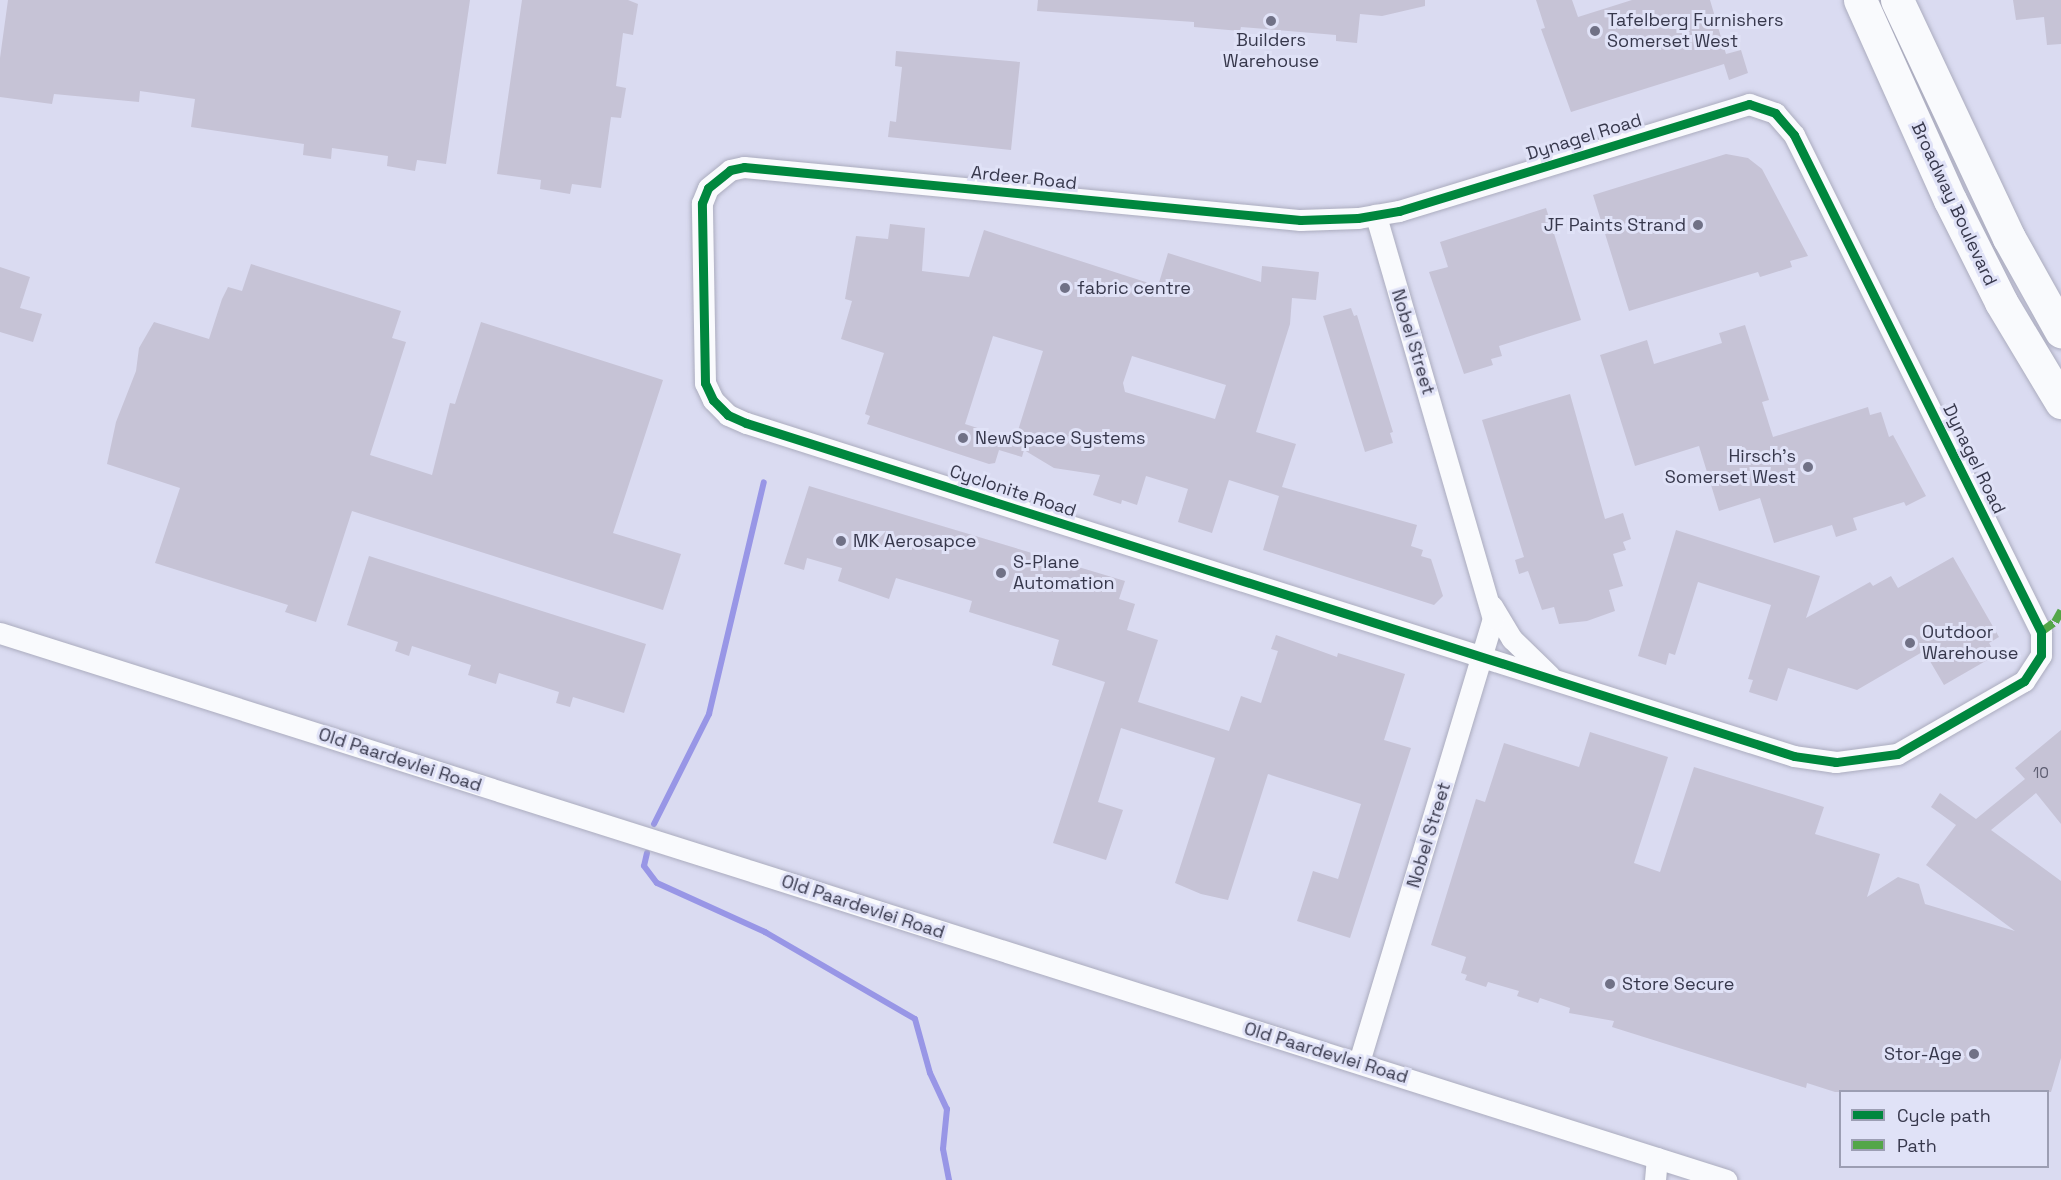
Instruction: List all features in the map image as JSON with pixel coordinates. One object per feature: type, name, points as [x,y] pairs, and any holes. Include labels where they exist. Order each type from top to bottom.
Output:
[{"type":"main road","name":"Broadway Boulevard","points":[[1860,0],[1960,220],[2001,302],[2061,402]]},
{"type":"main road","name":"Broadway Boulevard","points":[[1897,0],[2009,238],[2061,331]]},
{"type":"street","name":"Dynagel Road","points":[[1376,215],[1736,106],[1749,104],[1775,113],[1794,135],[2036,620],[2043,645],[2037,666],[2024,681],[1910,748],[1862,760],[1836,762],[1794,756],[1483,659]]},
{"type":"street","name":"Ardeer Road","points":[[701,220],[708,188],[730,170],[744,167],[1300,220],[1376,215]]},
{"type":"street","name":"Nobel Street","points":[[1376,215],[1492,606],[1512,639],[1553,679]]},
{"type":"street","name":"Cyclonite Road","points":[[701,220],[705,383],[714,400],[728,415],[1483,659]]},
{"type":"street","name":"Nobel Street","points":[[1359,1062],[1483,659],[1492,628],[1492,606]]},
{"type":"street","name":"Old Paardevlei Road","points":[[0,633],[1726,1180]]},
{"type":"street","points":[[1655,1180],[1657,1158]]},
{"type":"building","points":[[8,0],[470,0],[446,164],[417,160],[415,171],[387,166],[388,156],[332,148],[331,159],[303,155],[304,144],[191,127],[195,99],[140,91],[139,102],[54,94],[52,104],[0,97],[0,58]]},
{"type":"building","points":[[522,0],[628,0],[638,4],[633,35],[623,33],[616,86],[626,88],[621,118],[611,117],[601,188],[572,184],[570,194],[540,189],[541,180],[497,174]]},
{"type":"building","name":"Builders Warehouse","points":[[1038,0],[1425,0],[1425,6],[1382,16],[1360,14],[1357,43],[1336,41],[1336,35],[1241,27],[1240,31],[1194,27],[1194,22],[1037,11]]},
{"type":"building","points":[[1536,0],[1572,0],[1578,17],[1632,0],[1710,0],[1726,54],[1741,50],[1748,73],[1729,80],[1724,64],[1571,112],[1541,29],[1545,28]]},
{"type":"building","points":[[2013,0],[2061,0],[2061,44],[2047,45],[2044,17],[2016,20]]},
{"type":"building","points":[[896,51],[1020,62],[1011,150],[888,137],[890,121],[896,122],[902,67],[895,66]]},
{"type":"building","name":"JF Paints Strand","points":[[1726,154],[1748,158],[1762,169],[1808,256],[1790,261],[1792,267],[1760,277],[1758,272],[1629,311],[1593,195]]},
{"type":"building","points":[[1546,208],[1581,320],[1499,346],[1502,356],[1491,359],[1493,365],[1464,374],[1429,272],[1448,267],[1440,242]]},
{"type":"building","points":[[890,224],[925,228],[922,271],[969,277],[984,230],[1158,286],[1168,253],[1261,282],[1262,266],[1319,272],[1316,300],[1292,298],[1290,324],[1256,432],[1296,444],[1282,487],[1417,525],[1411,546],[1423,550],[1421,556],[1431,559],[1443,596],[1434,605],[1263,550],[1279,496],[1229,480],[1212,533],[1178,522],[1188,489],[1146,476],[1137,505],[1122,500],[1121,504],[1093,495],[1100,475],[1054,468],[1024,450],[1022,457],[999,450],[995,463],[989,464],[867,424],[870,416],[865,414],[884,353],[841,339],[852,301],[845,299],[856,236],[888,239]],"holes":[[[993,336],[1043,351],[1015,440],[965,424]],[[1132,356],[1226,385],[1215,419],[1125,392],[1123,383]]]},
{"type":"building","points":[[251,264],[401,311],[392,338],[406,342],[370,455],[432,475],[450,403],[455,404],[481,322],[663,380],[613,533],[681,554],[663,610],[352,511],[316,622],[285,612],[288,605],[155,563],[180,488],[107,464],[116,422],[136,371],[139,348],[154,322],[209,339],[228,287],[242,291]]},
{"type":"building","points":[[0,267],[30,277],[20,308],[42,314],[33,342],[0,332]]},
{"type":"building","points":[[1351,308],[1354,316],[1357,315],[1393,432],[1390,433],[1393,443],[1365,452],[1323,316]]},
{"type":"building","points":[[1745,325],[1769,400],[1762,402],[1773,437],[1868,407],[1870,415],[1881,412],[1889,437],[1893,435],[1926,496],[1906,506],[1904,502],[1853,518],[1857,530],[1836,537],[1832,525],[1774,543],[1760,498],[1719,511],[1699,446],[1635,466],[1600,355],[1647,340],[1654,364],[1722,343],[1719,333]]},
{"type":"building","points":[[1570,394],[1605,519],[1623,513],[1631,539],[1623,542],[1626,550],[1613,554],[1623,586],[1609,590],[1615,611],[1587,621],[1559,624],[1554,607],[1542,610],[1528,571],[1519,574],[1515,560],[1524,557],[1482,420]]},
{"type":"building","points":[[809,486],[1125,581],[1119,599],[1135,604],[1127,630],[1158,640],[1138,702],[1229,731],[1241,696],[1261,703],[1278,651],[1271,649],[1276,635],[1337,657],[1338,653],[1405,674],[1384,740],[1411,748],[1350,938],[1297,921],[1313,871],[1338,879],[1361,804],[1268,774],[1228,900],[1201,894],[1175,883],[1215,758],[1121,728],[1098,802],[1123,810],[1106,860],[1053,843],[1105,682],[1052,665],[1059,640],[969,612],[972,601],[896,578],[889,599],[838,581],[842,568],[807,558],[804,570],[784,564]]},
{"type":"building","points":[[1676,530],[1820,576],[1806,618],[1870,582],[1873,586],[1891,576],[1898,588],[1953,557],[1999,637],[1989,643],[1996,655],[1944,685],[1924,651],[1857,690],[1788,668],[1777,701],[1749,692],[1753,680],[1748,679],[1771,605],[1698,582],[1675,655],[1669,653],[1666,665],[1638,656]]},
{"type":"building","points":[[369,556],[646,644],[624,713],[573,697],[570,707],[556,703],[559,692],[499,673],[496,684],[468,675],[471,665],[412,646],[409,656],[395,651],[398,642],[347,625]]},
{"type":"building","points":[[2061,730],[2061,824],[2036,793],[1991,830],[2061,881],[2061,1058],[2051,1092],[2049,1090],[1839,1090],[1835,1092],[1807,1083],[1806,1088],[1612,1027],[1614,1021],[1569,1013],[1570,1008],[1540,998],[1538,1003],[1517,996],[1519,991],[1488,982],[1486,987],[1465,980],[1467,975],[1461,973],[1466,957],[1431,945],[1476,799],[1485,802],[1504,743],[1579,767],[1590,732],[1668,757],[1634,863],[1660,872],[1694,767],[1824,807],[1815,834],[1880,854],[1867,897],[1898,877],[1919,884],[1925,904],[2015,931],[1926,865],[1956,825],[1931,807],[1940,793],[1976,819],[2025,779],[2015,768]]},
{"type":"waterway","points":[[654,824],[709,714],[764,482]]},
{"type":"waterway","points":[[647,853],[644,866],[657,883],[765,932],[915,1019],[930,1073],[947,1109],[943,1149],[949,1180]]},
{"type":"marked path","points":[[2041,632],[2055,622],[2061,611]]},
{"type":"cycle path","points":[[1749,104],[1775,113],[1794,135],[2041,632],[2041,655],[2024,681],[1897,754],[1836,762],[1794,756],[746,423],[728,415],[713,400],[705,383],[702,203],[708,188],[730,170],[744,167],[1300,220],[1358,218],[1399,211],[1749,104]]},
{"type":"place","name":"Builders Warehouse","points":[[1271,21]]},
{"type":"place","name":"Tafelberg Furnishers Somerset West","points":[[1595,31]]},
{"type":"place","name":"JF Paints Strand","points":[[1698,225]]},
{"type":"place","name":"fabric centre","points":[[1065,288]]},
{"type":"place","name":"NewSpace Systems","points":[[963,438]]},
{"type":"place","name":"Hirsch's Somerset West","points":[[1808,467]]},
{"type":"place","name":"MK Aerosapce","points":[[841,541]]},
{"type":"place","name":"S-Plane Automation","points":[[1001,573]]},
{"type":"place","name":"Outdoor Warehouse","points":[[1910,643]]},
{"type":"place","name":"Store Secure","points":[[1610,984]]},
{"type":"place","name":"Stor-Age","points":[[1974,1054]]}]
